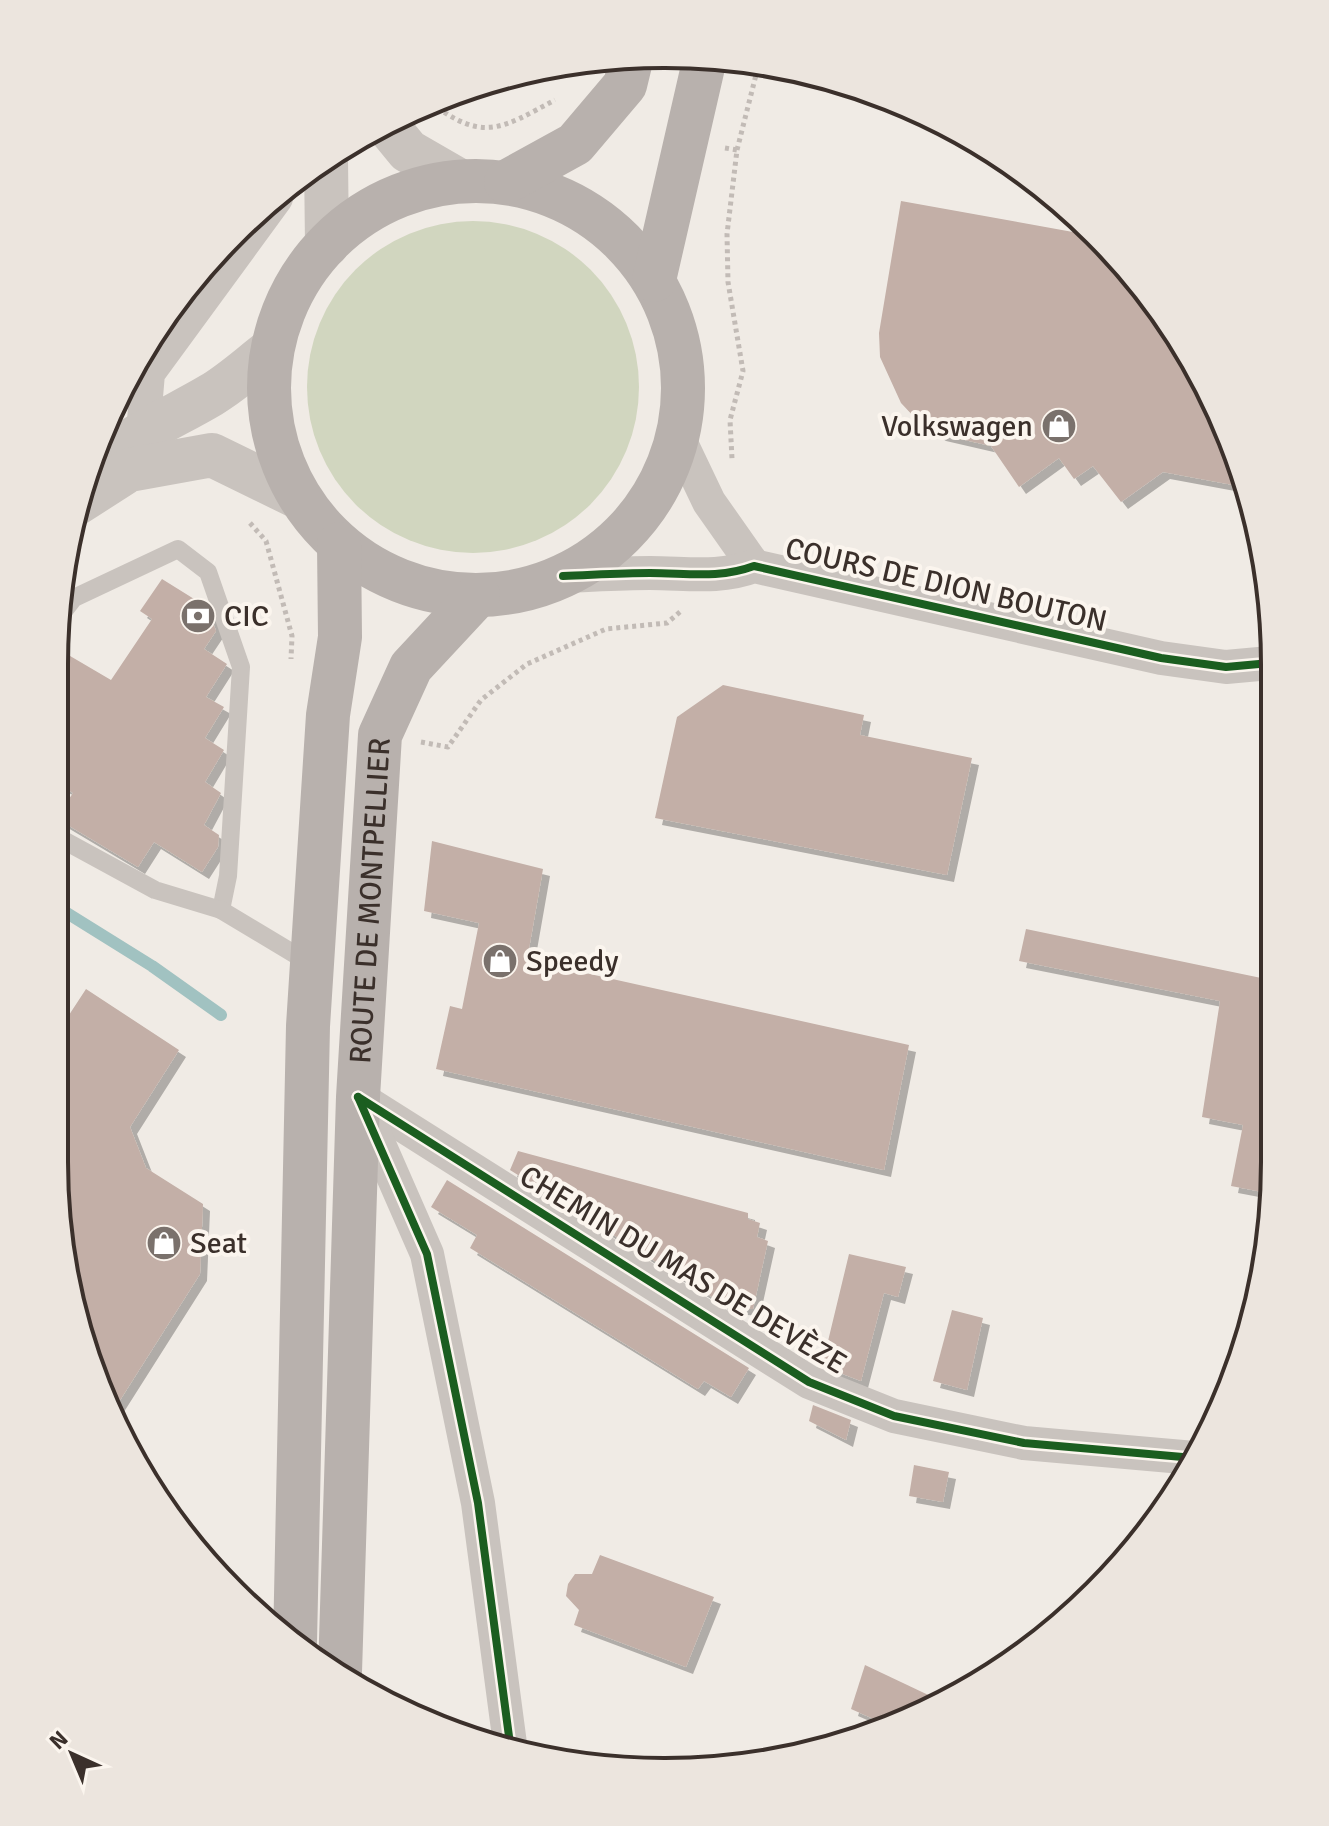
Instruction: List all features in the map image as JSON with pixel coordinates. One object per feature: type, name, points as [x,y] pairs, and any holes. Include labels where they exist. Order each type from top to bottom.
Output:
[{"type":"main road","points":[[506,182],[575,144],[625,85],[629,69]]},
{"type":"main road","points":[[654,280],[704,69]]},
{"type":"main road","points":[[460,181],[506,182],[564,199],[603,224],[615,233],[654,280],[678,338],[683,402],[678,437],[658,488],[621,537],[563,576],[522,590],[478,595],[413,586],[374,569],[339,544],[300,498],[274,437],[269,382],[272,349],[281,317],[300,279],[327,245],[355,219],[388,200],[423,187],[460,181]]},
{"type":"main road","name":"ROUTE DE MONTPELLIER","points":[[295,1630],[312,964],[328,715],[340,637],[339,544]]},
{"type":"main road","name":"ROUTE DE MONTPELLIER","points":[[340,1662],[358,1097],[380,735],[411,667],[478,595]]},
{"type":"street","points":[[394,134],[408,151],[460,181]]},
{"type":"street","points":[[326,174],[327,245]]},
{"type":"street","points":[[143,432],[148,373],[243,243]]},
{"type":"street","points":[[106,456],[213,394],[272,349]]},
{"type":"street","name":"COURS DE DION BOUTON","points":[[678,437],[715,511],[754,566]]},
{"type":"street","points":[[94,493],[129,470],[212,455],[300,498]]},
{"type":"street","name":"COURS DE DION BOUTON","points":[[563,576],[733,574],[754,566],[1161,658],[1226,667],[1261,664]]},
{"type":"street","points":[[358,1097],[427,1254],[478,1503],[509,1738]]},
{"type":"street","name":"CHEMIN DU MAS DE DEVÈZE","points":[[358,1097],[809,1382],[894,1416],[1024,1443],[1183,1457]]},
{"type":"lane","points":[[72,601],[178,549],[208,572],[241,667],[228,876],[221,910]]},
{"type":"lane","points":[[68,843],[155,890],[221,910],[312,964]]},
{"type":"path","points":[[737,474],[732,460],[730,420],[743,371],[728,282],[727,234],[737,150],[756,75]]},
{"type":"path","points":[[442,111],[460,125],[505,127],[556,99]]},
{"type":"path","points":[[711,146],[737,150]]},
{"type":"path","points":[[247,520],[266,541],[292,636],[290,665]]},
{"type":"path","points":[[419,742],[448,747],[481,700],[527,664],[606,629],[667,623],[680,615],[683,604]]},
{"type":"green space","points":[[473,221],[505,225],[536,234],[565,249],[590,270],[611,295],[626,324],[635,355],[639,387],[635,419],[626,450],[611,479],[590,504],[565,525],[536,540],[505,549],[473,553],[441,549],[410,540],[381,525],[356,504],[335,479],[320,450],[311,419],[307,387],[311,355],[320,324],[335,295],[356,270],[381,249],[410,234],[441,225]]},
{"type":"building","points":[[901,201],[1075,232],[1138,301],[1181,366],[1216,436],[1233,485],[1163,472],[1121,502],[1093,466],[1074,479],[1059,458],[1019,487],[991,446],[939,434],[917,420],[901,403],[880,357],[879,333]]},
{"type":"building","points":[[162,579],[207,607],[216,631],[204,649],[227,664],[206,697],[224,707],[205,738],[224,750],[205,782],[221,793],[204,825],[219,835],[218,847],[202,872],[154,842],[138,867],[68,825],[68,800],[73,793],[68,790],[68,655],[111,680],[152,619],[140,611]]},
{"type":"building","points":[[723,685],[864,715],[860,735],[972,758],[947,875],[655,818],[677,717]]},
{"type":"building","points":[[432,841],[543,869],[527,960],[909,1045],[884,1170],[436,1069],[450,1006],[462,1009],[479,923],[424,911]]},
{"type":"building","points":[[1026,929],[1261,978],[1260,1191],[1231,1186],[1243,1125],[1202,1117],[1220,1001],[1019,961]]},
{"type":"building","points":[[86,989],[179,1050],[130,1127],[146,1168],[203,1204],[200,1274],[119,1402],[88,1316],[73,1239],[68,1162],[68,1017]]},
{"type":"building","points":[[518,1151],[748,1213],[748,1219],[760,1223],[757,1237],[768,1241],[753,1309],[728,1307],[510,1170]]},
{"type":"building","points":[[447,1180],[749,1368],[731,1397],[704,1381],[698,1389],[470,1248],[477,1235],[431,1207]]},
{"type":"building","points":[[849,1254],[906,1267],[898,1297],[884,1293],[861,1381],[822,1366]]},
{"type":"building","points":[[952,1310],[983,1318],[967,1390],[933,1381]]},
{"type":"building","points":[[813,1405],[851,1420],[846,1440],[809,1421]]},
{"type":"building","points":[[914,1465],[949,1472],[943,1502],[909,1496]]},
{"type":"building","points":[[600,1555],[714,1597],[686,1667],[574,1625],[579,1610],[566,1596],[568,1584],[575,1574],[592,1574]]},
{"type":"building","points":[[865,1665],[929,1695],[875,1719],[851,1709]]},
{"type":"waterway","points":[[68,914],[152,966],[221,1015]]},
{"type":"cycle path","points":[[563,576],[715,574],[754,566],[1161,658],[1226,667],[1261,664]]},
{"type":"cycle path","points":[[358,1097],[809,1382],[894,1416],[1024,1443],[1183,1457]]},
{"type":"cycle path","points":[[358,1097],[427,1254],[478,1503],[509,1738]]},
{"type":"place","name":"Volkswagen","points":[[1059,426]]},
{"type":"place","name":"CIC","points":[[198,616]]},
{"type":"place","name":"Speedy","points":[[500,961]]},
{"type":"place","name":"Seat","points":[[164,1243]]}]
